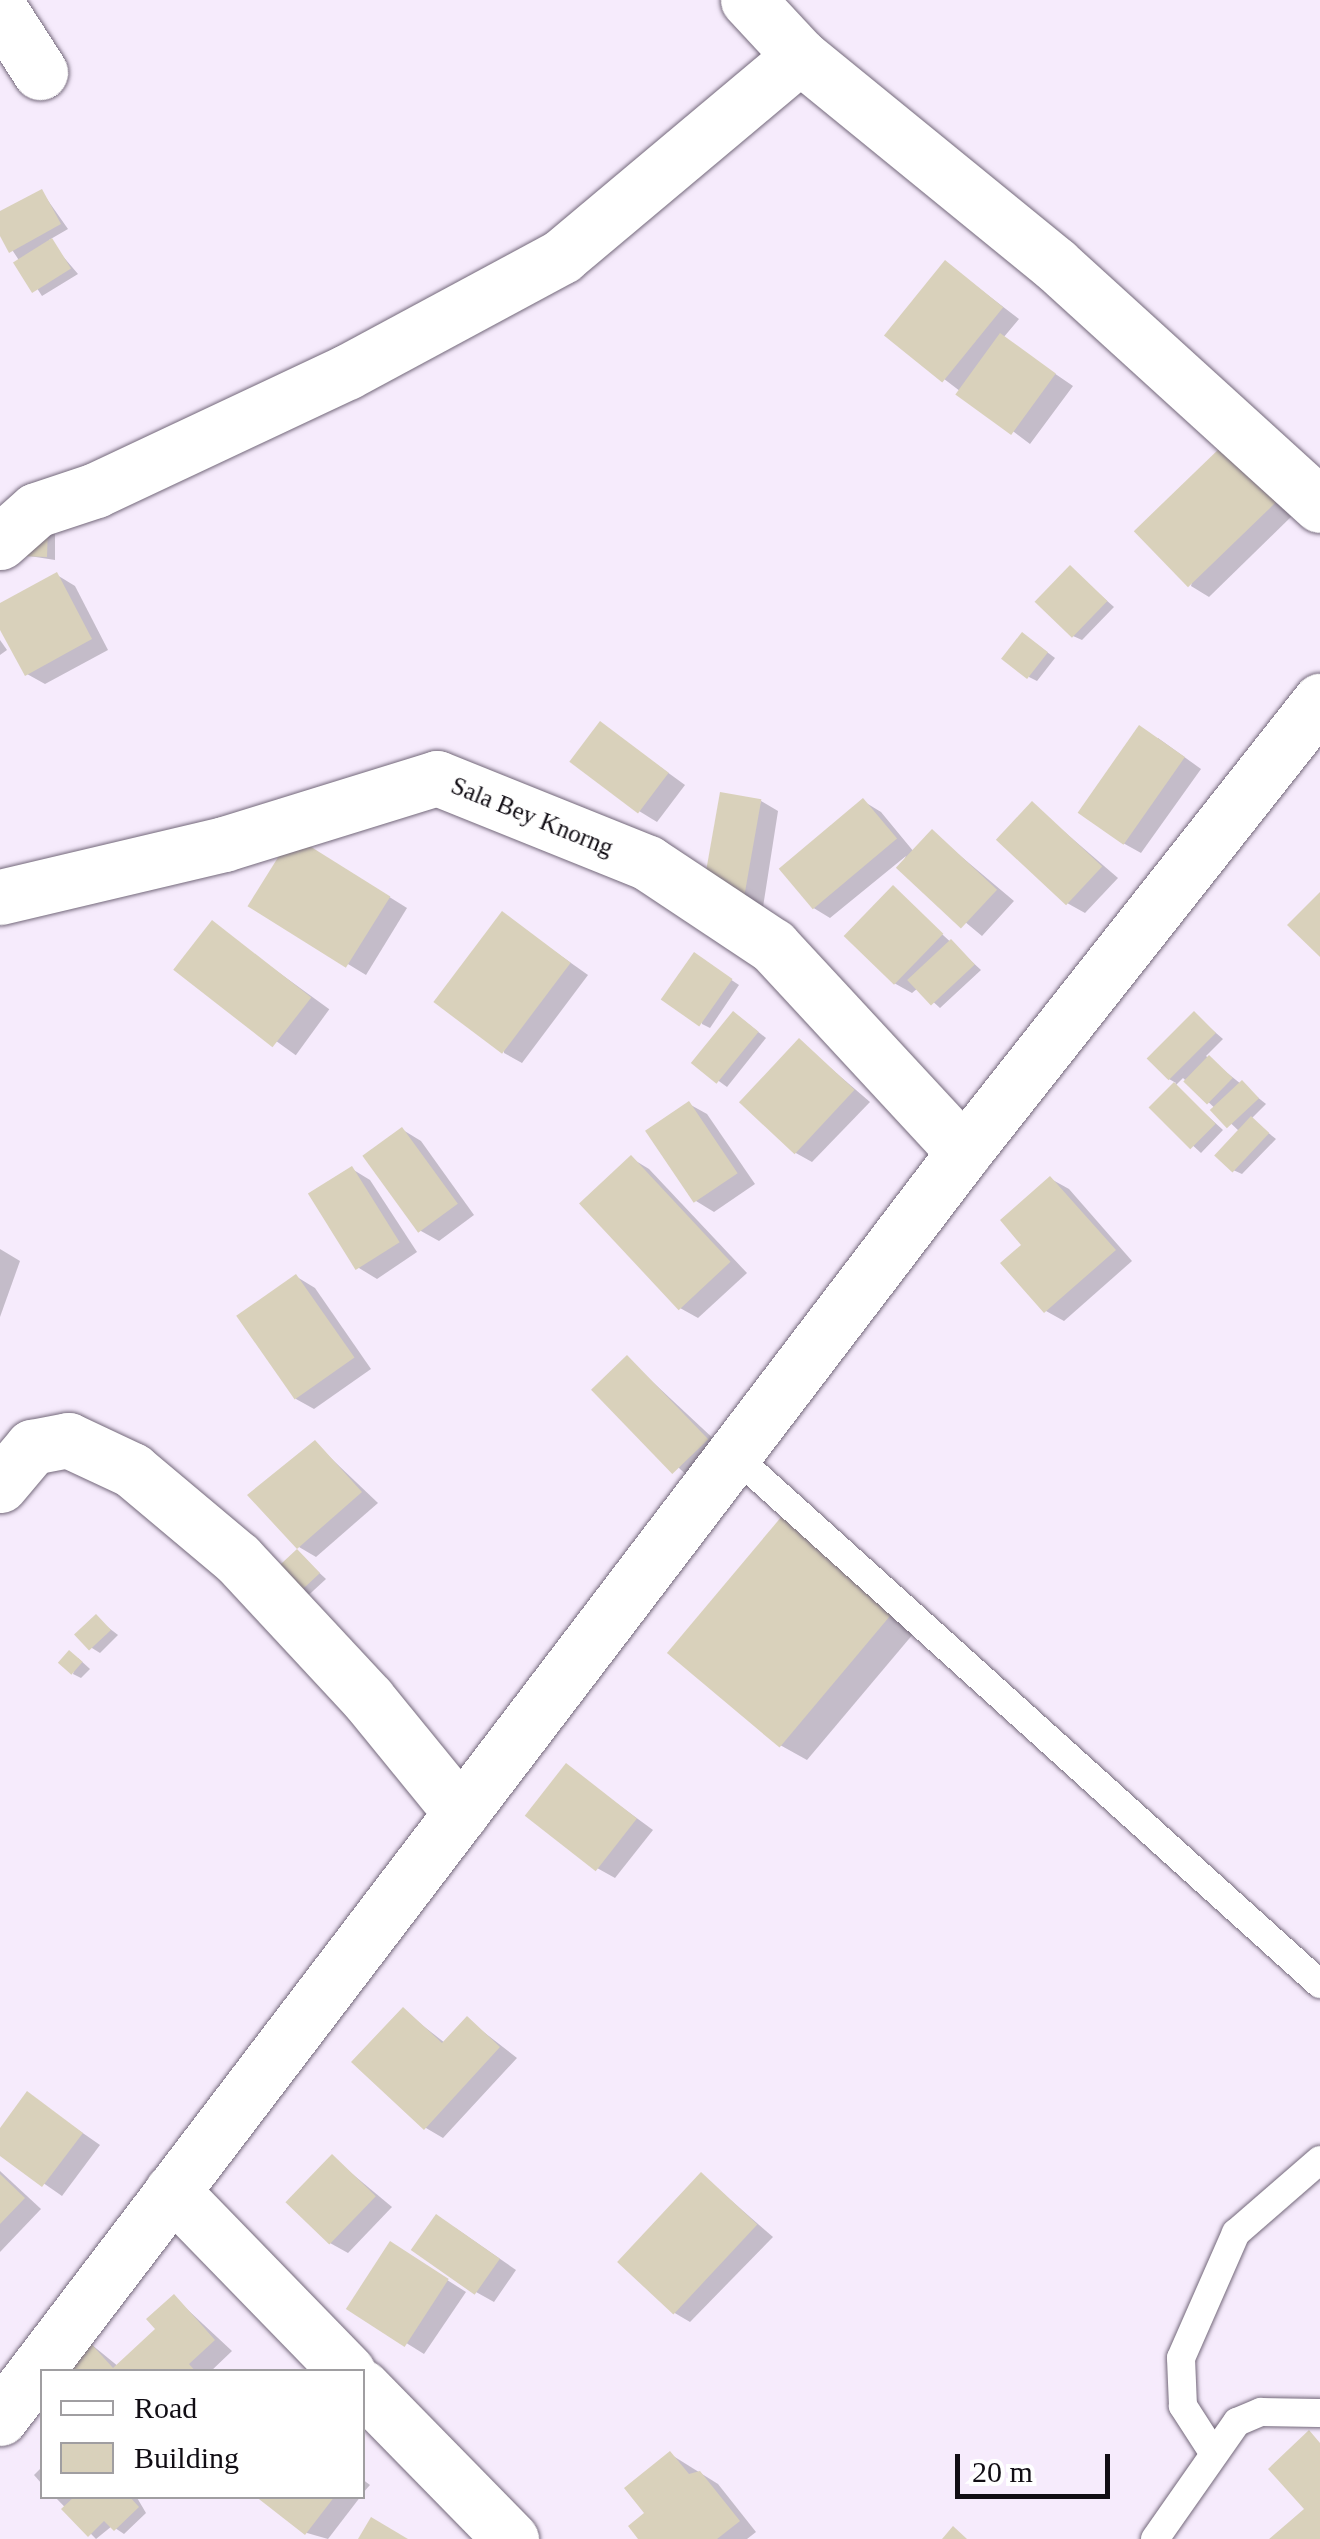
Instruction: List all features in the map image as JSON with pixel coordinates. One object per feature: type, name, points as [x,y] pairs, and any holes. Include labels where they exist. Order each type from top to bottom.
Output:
[{"type":"street","points":[[748,0],[800,56],[1055,264],[1320,505]]},
{"type":"street","points":[[0,10],[40,72]]},
{"type":"street","points":[[0,542],[36,510],[96,490],[347,372],[562,256],[800,56]]},
{"type":"street","points":[[0,2418],[964,1152],[1320,701]]},
{"type":"street","name":"Sala Bey Knorng","points":[[0,897],[224,844],[437,778],[648,864],[773,946],[964,1152]]},
{"type":"street","points":[[0,1485],[32,1447],[68,1440],[132,1470],[238,1559],[368,1699],[460,1812]]},
{"type":"street","points":[[172,2192],[345,2369]]},
{"type":"street","points":[[365,2389],[511,2539]]},
{"type":"lane","points":[[734,1456],[1320,1984]]},
{"type":"lane","points":[[1212,2451],[1183,2406],[1181,2358],[1236,2233],[1320,2160]]},
{"type":"lane","points":[[1155,2539],[1212,2451],[1251,2414],[1320,2413]]},
{"type":"building","points":[[42,189],[61,224],[9,253],[0,236],[0,211]]},
{"type":"building","points":[[52,238],[71,269],[32,293],[13,262]]},
{"type":"building","points":[[945,260],[1003,307],[942,383],[884,335]]},
{"type":"building","points":[[1000,333],[1056,374],[1011,435],[955,394]]},
{"type":"building","points":[[1223,445],[1277,501],[1188,587],[1134,531]]},
{"type":"building","points":[[48,526],[47,557],[20,556]]},
{"type":"building","points":[[1070,565],[1107,601],[1072,638],[1035,602]]},
{"type":"building","points":[[57,572],[92,639],[25,676],[0,630],[0,603]]},
{"type":"building","points":[[1022,632],[1048,652],[1027,679],[1001,659]]},
{"type":"building","points":[[600,721],[669,773],[638,813],[569,762]]},
{"type":"building","points":[[1139,725],[1185,757],[1123,845],[1078,813]]},
{"type":"building","points":[[720,792],[761,799],[744,899],[702,891]]},
{"type":"building","points":[[863,798],[897,839],[813,909],[779,869]]},
{"type":"building","points":[[1032,801],[1102,866],[1066,905],[996,840]]},
{"type":"building","points":[[932,829],[997,890],[961,928],[896,868]]},
{"type":"building","points":[[292,835],[390,896],[346,968],[247,906]]},
{"type":"building","points":[[893,885],[943,934],[894,985],[844,936]]},
{"type":"building","points":[[1320,892],[1320,957],[1287,925]]},
{"type":"building","points":[[502,911],[571,963],[502,1054],[433,1002]]},
{"type":"building","points":[[212,920],[311,998],[273,1047],[173,970]]},
{"type":"building","points":[[951,939],[975,965],[931,1006],[907,980]]},
{"type":"building","points":[[694,952],[733,979],[699,1026],[661,1000]]},
{"type":"building","points":[[733,1011],[759,1032],[716,1084],[691,1063]]},
{"type":"building","points":[[1194,1011],[1216,1033],[1169,1080],[1147,1058]]},
{"type":"building","points":[[799,1038],[855,1090],[795,1154],[739,1102]]},
{"type":"building","points":[[1209,1055],[1233,1078],[1207,1105],[1183,1082]]},
{"type":"building","points":[[1242,1080],[1259,1098],[1227,1128],[1210,1110]]},
{"type":"building","points":[[1174,1082],[1216,1124],[1190,1149],[1149,1107]]},
{"type":"building","points":[[689,1101],[738,1173],[694,1203],[645,1131]]},
{"type":"building","points":[[1251,1116],[1269,1133],[1232,1173],[1214,1155]]},
{"type":"building","points":[[402,1127],[458,1204],[418,1233],[362,1156]]},
{"type":"building","points":[[631,1155],[731,1262],[679,1310],[579,1203]]},
{"type":"building","points":[[352,1166],[400,1242],[356,1270],[308,1194]]},
{"type":"building","points":[[1050,1176],[1116,1250],[1044,1313],[1000,1263],[1021,1245],[1000,1220]]},
{"type":"building","points":[[296,1274],[355,1358],[295,1399],[236,1316]]},
{"type":"building","points":[[627,1355],[708,1439],[672,1474],[591,1390]]},
{"type":"building","points":[[315,1440],[362,1492],[297,1549],[247,1495]]},
{"type":"building","points":[[782,1516],[895,1610],[780,1748],[667,1653]]},
{"type":"building","points":[[297,1549],[320,1573],[290,1601],[268,1576]]},
{"type":"building","points":[[96,1614],[111,1630],[89,1651],[74,1634]]},
{"type":"building","points":[[69,1650],[83,1662],[71,1675],[58,1663]]},
{"type":"building","points":[[566,1763],[637,1818],[596,1871],[525,1816]]},
{"type":"building","points":[[403,2007],[442,2043],[467,2016],[500,2047],[424,2130],[351,2062]]},
{"type":"building","points":[[27,2091],[83,2133],[42,2187],[0,2156],[0,2128]]},
{"type":"building","points":[[332,2154],[376,2196],[329,2245],[285,2202]]},
{"type":"building","points":[[701,2172],[757,2225],[673,2314],[617,2262]]},
{"type":"building","points":[[0,2174],[25,2198],[0,2224]]},
{"type":"building","points":[[436,2214],[500,2259],[475,2295],[411,2250]]},
{"type":"building","points":[[390,2241],[449,2279],[405,2347],[346,2309]]},
{"type":"building","points":[[174,2294],[215,2340],[189,2364],[193,2369],[65,2369],[85,2337],[113,2368],[155,2329],[146,2319]]},
{"type":"building","points":[[1309,2430],[1320,2443],[1320,2539],[1269,2539],[1304,2509],[1268,2469]]},
{"type":"building","points":[[670,2451],[689,2474],[700,2471],[740,2521],[717,2539],[638,2539],[628,2526],[644,2513],[624,2488]]},
{"type":"building","points":[[72,2499],[132,2499],[139,2507],[114,2531],[104,2521],[88,2537],[61,2509]]},
{"type":"building","points":[[259,2499],[333,2499],[305,2535]]},
{"type":"building","points":[[371,2517],[408,2539],[358,2539]]},
{"type":"building","points":[[953,2526],[967,2539],[942,2539]]}]
